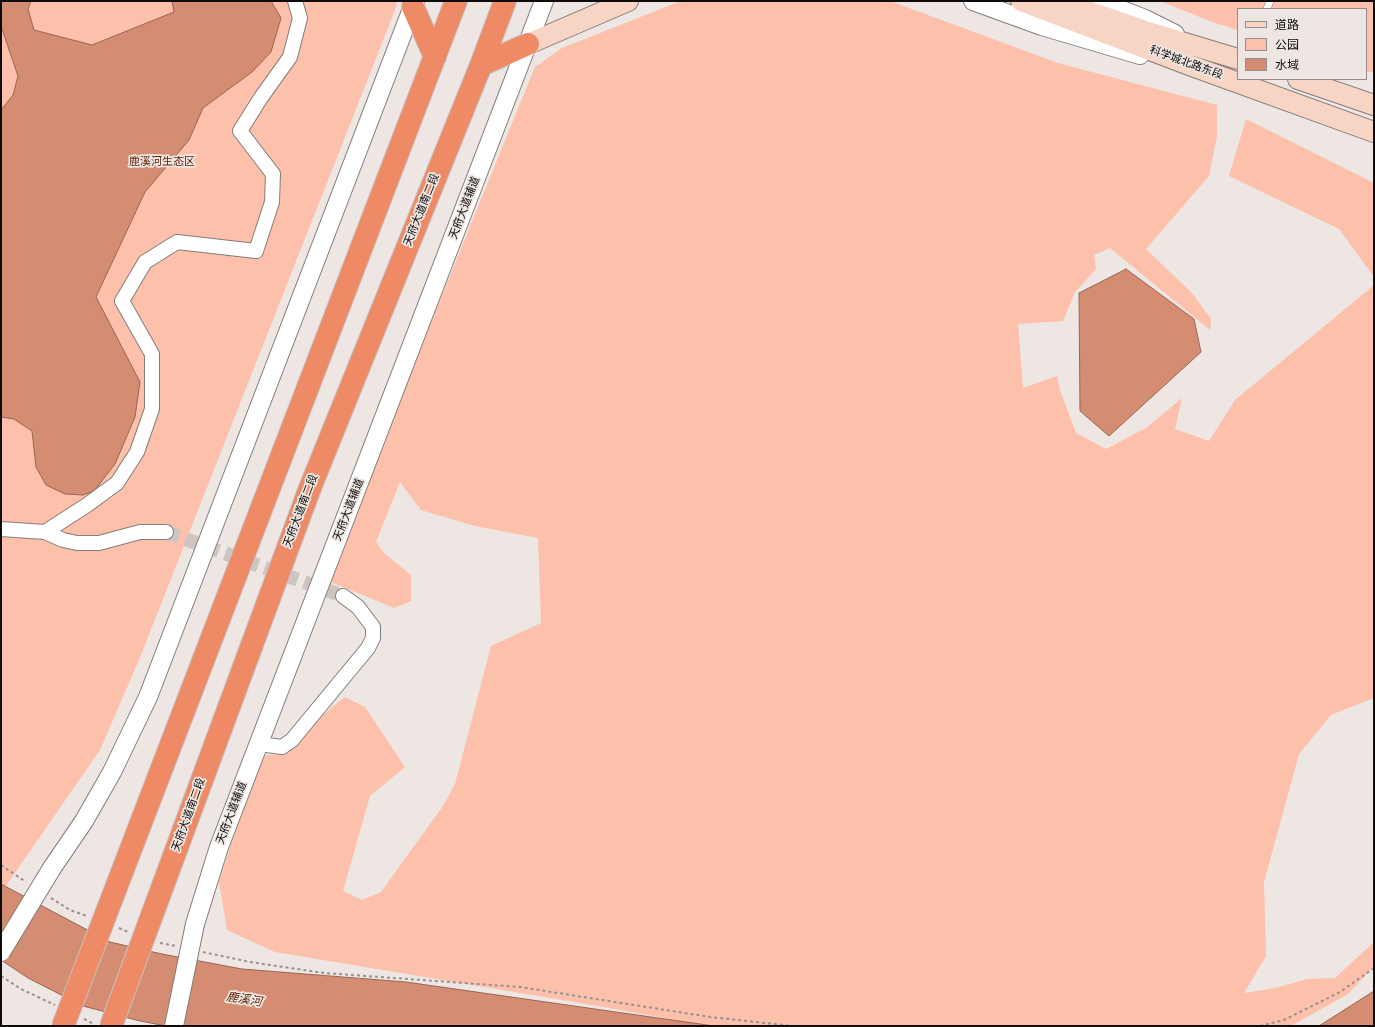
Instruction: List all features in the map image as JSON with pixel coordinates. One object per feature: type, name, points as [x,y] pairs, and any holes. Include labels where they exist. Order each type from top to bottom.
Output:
[{"type":"highway","points":[[66,1016],[456,1]]},
{"type":"highway","name":"天府大道南二段","points":[[111,1026],[310,488],[481,65],[505,1]]},
{"type":"highway","points":[[413,3],[435,57]]},
{"type":"highway","points":[[481,65],[528,44]]},
{"type":"main road","points":[[528,44],[628,1]]},
{"type":"main road","name":"科学城北路东段","points":[[1021,1],[1189,65],[1371,130]]},
{"type":"main road","name":"科学城北路东段","points":[[1058,1],[1145,31],[1237,59]]},
{"type":"main road","points":[[1301,80],[1374,105]]},
{"type":"street","points":[[45,532],[87,505],[117,483],[137,452],[152,408],[152,354],[122,301],[145,262],[177,242],[256,251],[272,202],[273,174],[240,131],[260,99],[290,57],[300,18],[295,1]]},
{"type":"street","name":"天府大道辅道","points":[[174,1026],[195,924],[219,847],[544,1]]},
{"type":"street","points":[[973,1],[1042,26],[1141,55],[1189,65]]},
{"type":"street","points":[[1099,1],[1145,19],[1212,52]]},
{"type":"street","points":[[1,952],[52,868],[91,809],[112,772],[148,697],[413,3]]},
{"type":"street","points":[[1,529],[45,532],[77,544],[99,543],[140,532],[166,532]]},
{"type":"street","points":[[259,744],[282,747],[292,740],[368,648],[373,638],[373,627],[358,607],[343,596]]},
{"type":"path","points":[[1,865],[31,885]]},
{"type":"path","points":[[50,898],[70,910],[91,918]]},
{"type":"path","points":[[113,926],[134,934]]},
{"type":"path","points":[[156,942],[178,947]]},
{"type":"path","points":[[199,951],[250,962],[324,973],[520,987],[710,1016],[793,1026]]},
{"type":"path","points":[[1260,1026],[1284,1020],[1340,992],[1374,968]]},
{"type":"path","points":[[1,976],[66,1016],[99,1026]]},
{"type":"green space","name":"鹿溪河生态区","points":[[1,1],[395,1],[397,5],[139,660],[100,750],[1,893]]},
{"type":"green space","points":[[681,1],[890,1],[1058,63],[1217,105],[1217,136],[1209,176],[1146,249],[1192,293],[1211,319],[1210,330],[1110,248],[1094,255],[1096,269],[1075,292],[1063,321],[1018,324],[1023,388],[1057,376],[1060,390],[1076,433],[1106,449],[1146,428],[1182,398],[1175,429],[1209,441],[1235,400],[1374,285],[1374,698],[1331,715],[1299,754],[1264,882],[1266,956],[1244,993],[1275,988],[1307,979],[1335,978],[1374,942],[1374,966],[1348,994],[1291,1026],[709,1026],[275,952],[227,930],[219,882],[259,755],[281,755],[332,707],[345,697],[365,707],[405,767],[370,796],[343,891],[362,900],[381,892],[443,806],[455,784],[491,646],[541,623],[538,538],[475,526],[421,510],[400,482],[376,542],[384,553],[411,575],[411,601],[394,608],[331,582],[368,477],[535,67],[562,48]]},
{"type":"green space","points":[[1160,1],[1374,1],[1374,72],[1367,72],[1367,8],[1237,8],[1237,30],[1212,22]]},
{"type":"green space","points":[[1246,119],[1374,183],[1374,277],[1339,229],[1229,176]]},
{"type":"water","points":[[1,1],[31,1],[28,9],[34,30],[92,45],[174,12],[172,1],[271,1],[281,18],[271,52],[252,72],[203,108],[189,140],[145,192],[96,297],[140,382],[135,417],[115,464],[94,491],[83,495],[65,494],[46,485],[36,467],[32,431],[14,419],[1,417],[1,110],[13,95],[18,76],[1,26]]},
{"type":"water","points":[[1126,269],[1194,319],[1201,352],[1109,436],[1080,411],[1079,293]]},
{"type":"water","name":"鹿溪河","points":[[1,884],[110,942],[162,954],[242,969],[406,982],[714,1026],[166,1026],[140,1021],[83,1006],[28,978],[1,960]]},
{"type":"water","points":[[1374,991],[1374,1026],[1319,1026]]},
{"type":"tunnel","points":[[166,532],[343,596]]}]
